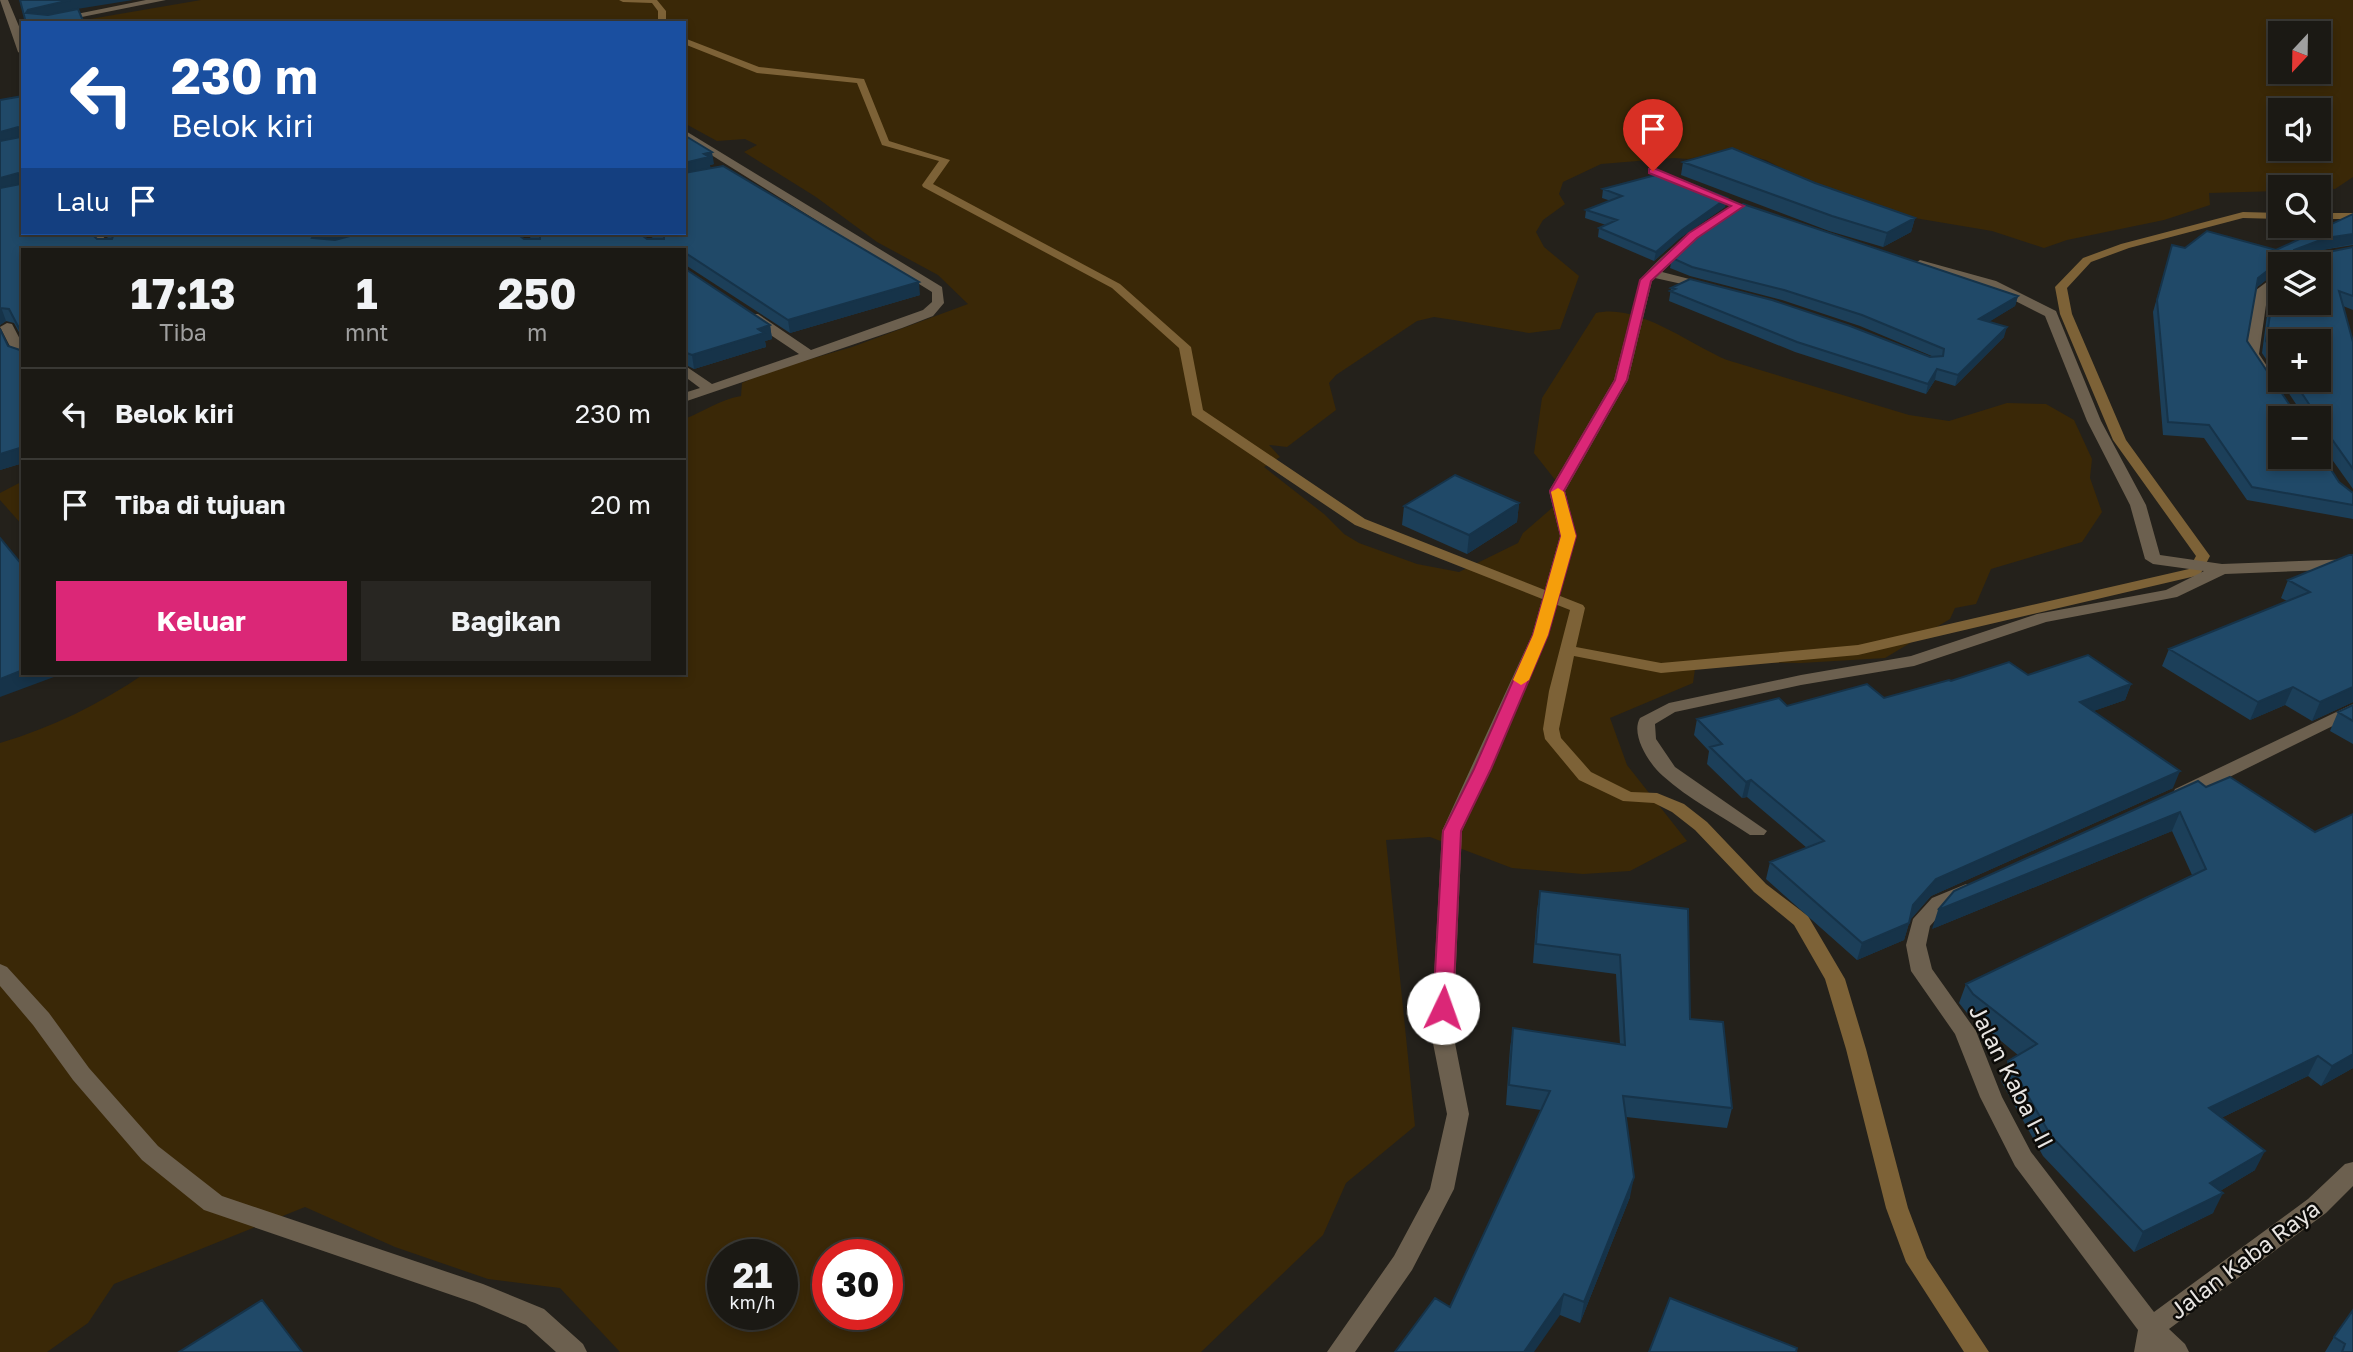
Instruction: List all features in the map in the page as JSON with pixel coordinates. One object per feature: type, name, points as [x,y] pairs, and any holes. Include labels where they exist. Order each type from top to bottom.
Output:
[{"type":"street","points":[[0,29],[19,26],[3,0]]},
{"type":"street","points":[[47,21],[159,1]]},
{"type":"street","points":[[686,134],[768,182],[938,290],[938,303],[928,313],[686,397]]},
{"type":"street","points":[[718,173],[740,168]]},
{"type":"street","points":[[1653,171],[1690,186]]},
{"type":"street","points":[[1340,1352],[1403,1263],[1442,1189],[1458,1114],[1442,1033],[1452,831],[1541,635],[1569,536],[1557,491],[1621,380],[1646,280],[1693,235],[1738,205]]},
{"type":"street","points":[[1901,258],[1992,284],[2051,314],[2094,421],[2138,505],[2153,559],[2215,568],[2353,564]]},
{"type":"street","points":[[1651,273],[1713,289]]},
{"type":"street","points":[[2268,285],[2262,290],[2252,354],[2268,378]]},
{"type":"street","points":[[743,311],[808,354]]},
{"type":"street","points":[[21,324],[3,328],[21,355]]},
{"type":"street","points":[[686,371],[709,388]]},
{"type":"street","points":[[1757,831],[1668,771],[1647,739],[1646,722],[1669,708],[1801,680],[1914,662],[2043,618],[2171,594],[2215,568]]},
{"type":"street","points":[[2167,800],[2353,709]]},
{"type":"street","name":"Jalan Kaba I-II","points":[[1987,882],[1939,903],[1920,924],[1916,945],[1922,971],[1965,1031],[1991,1097],[2023,1159],[2149,1340],[2176,1352]]},
{"type":"street","points":[[0,972],[41,1019],[81,1074],[150,1153],[213,1203],[493,1299],[536,1317],[574,1352]]},
{"type":"street","name":"Jalan Kaba Raya","points":[[2149,1340],[2317,1206],[2353,1171]]},
{"type":"shaded area","points":[[201,0],[2353,0],[2353,177],[2335,189],[2331,189],[2331,175],[2268,175],[2268,191],[2209,193],[2210,205],[2164,220],[2067,240],[2044,248],[1992,231],[1891,214],[1801,179],[1766,160],[1737,153],[1601,164],[1563,182],[1559,194],[1565,204],[1543,220],[1536,232],[1544,247],[1579,276],[1560,329],[1529,333],[1434,317],[1417,321],[1336,375],[1329,383],[1336,410],[1287,447],[1269,445],[1280,457],[1264,467],[1324,514],[1344,534],[1359,543],[1417,564],[1459,572],[1518,543],[1523,533],[1567,495],[1534,453],[1542,398],[1596,313],[1612,311],[1646,319],[1727,360],[1909,415],[1949,421],[2007,403],[2046,404],[2074,420],[2092,459],[2090,478],[2102,512],[2082,542],[1991,569],[1976,604],[1955,608],[1950,619],[1885,658],[1801,663],[1696,662],[1693,683],[1610,718],[1627,765],[1687,841],[1630,871],[1583,874],[1512,868],[1430,837],[1386,840],[1415,1126],[1346,1183],[1323,1235],[1201,1352],[620,1352],[560,1288],[488,1279],[395,1247],[305,1207],[114,1284],[88,1323],[47,1352],[0,1352],[0,743],[75,714],[142,675],[686,675],[686,418],[725,400],[741,396],[742,383],[766,372],[852,347],[968,304],[938,275],[877,242],[816,197],[744,152],[757,145],[745,139],[717,141],[686,124],[686,21],[79,21]]},
{"type":"shaded area","points":[[21,482],[21,524],[0,500],[0,493]]},
{"type":"building","points":[[20,0],[70,0],[28,10],[26,13],[48,15],[78,9],[83,21],[25,21]]},
{"type":"building","points":[[21,96],[21,129],[18,127],[0,132],[0,100]]},
{"type":"building","points":[[686,136],[712,152],[704,154],[709,157],[686,163]]},
{"type":"building","points":[[21,137],[21,176],[18,173],[0,178],[0,141]]},
{"type":"building","points":[[1732,148],[1815,183],[1915,218],[1887,233],[1683,162]]},
{"type":"building","points":[[723,166],[919,282],[788,320],[686,253],[686,248],[21,248],[21,448],[0,454],[0,329],[8,346],[20,350],[20,330],[9,309],[0,308],[0,188],[21,184],[21,235],[93,235],[97,239],[112,239],[112,235],[314,235],[312,238],[335,240],[354,235],[519,235],[524,239],[540,239],[540,235],[642,235],[647,239],[664,239],[664,235],[686,235],[686,173]]},
{"type":"building","points":[[1663,173],[1727,198],[1656,252],[1599,228],[1617,220],[1586,210],[1622,196],[1603,189]]},
{"type":"building","points":[[1743,204],[2018,296],[1979,319],[2007,327],[1958,375],[1937,369],[1928,384],[1797,342],[1670,291],[1690,279],[1772,300],[1930,357],[1943,356],[1944,349],[1862,315],[1784,290],[1692,267],[1672,258],[1700,230]]},
{"type":"building","points":[[2353,214],[2353,234],[2331,237],[2331,224]]},
{"type":"building","points":[[2207,231],[2276,250],[2302,238],[2326,238],[2294,252],[2268,252],[2268,270],[2258,278],[2247,341],[2268,372],[2268,392],[2281,392],[2290,406],[2268,406],[2268,469],[2331,469],[2339,482],[2353,493],[2353,505],[2252,487],[2209,425],[2168,422],[2157,300],[2172,245],[2185,248]]},
{"type":"building","points":[[2353,247],[2353,296],[2339,291],[2353,342],[2353,469],[2331,438],[2331,406],[2308,406],[2301,392],[2331,392],[2331,329],[2268,329],[2268,344],[2266,341],[2270,315],[2331,315],[2331,252],[2329,252]]},
{"type":"building","points":[[686,269],[770,325],[758,329],[764,333],[692,355],[686,353]]},
{"type":"building","points":[[1455,475],[1519,503],[1469,535],[1404,506]]},
{"type":"building","points":[[0,538],[21,564],[21,671],[0,679]]},
{"type":"building","points":[[2353,555],[2353,687],[2320,702],[2293,687],[2258,702],[2169,649],[2310,592],[2288,580]]},
{"type":"building","points":[[2088,655],[2131,684],[2080,702],[2180,771],[1936,879],[1913,905],[1909,923],[1862,943],[1770,862],[1824,841],[1751,780],[1746,782],[1710,747],[1722,744],[1697,719],[1779,698],[1787,706],[1867,684],[1884,698],[1951,681],[2009,662],[2028,675]]},
{"type":"building","points":[[2353,705],[2353,721],[2338,712]]},
{"type":"building","points":[[2230,777],[2315,832],[2353,814],[2353,1054],[2332,1066],[2318,1056],[2209,1108],[2265,1151],[2210,1183],[2223,1193],[2143,1232],[2051,1136],[2008,1061],[2037,1044],[1973,994],[1966,984],[2206,869],[2180,812],[1938,910],[1954,891],[2198,781],[2206,787]]},
{"type":"building","points":[[1540,891],[1688,909],[1690,1019],[1723,1022],[1732,1108],[1623,1096],[1634,1177],[1584,1302],[1564,1294],[1524,1352],[1395,1352],[1435,1298],[1450,1307],[1550,1091],[1509,1085],[1513,1028],[1625,1045],[1620,955],[1536,944]]},
{"type":"building","points":[[1670,1298],[1797,1348],[1796,1352],[1649,1352]]},
{"type":"building","points":[[262,1300],[302,1352],[179,1352]]},
{"type":"building","points":[[2353,1310],[2353,1352],[2342,1352],[2345,1344],[2334,1337]]},
{"type":"waterway","points":[[623,0],[654,1],[662,11],[662,21]]},
{"type":"waterway","points":[[686,42],[757,70],[861,81],[885,143],[945,160],[927,185],[1116,286],[1185,347],[1197,412],[1360,522],[1578,608],[1567,650]]},
{"type":"waterway","points":[[1567,650],[1661,668],[1858,650],[2195,572],[2203,556],[2120,440],[2066,314],[2061,287],[2087,260],[2125,246],[2243,215],[2268,216]]},
{"type":"waterway","points":[[2331,216],[2353,216]]},
{"type":"waterway","points":[[1567,650],[1557,691],[1551,729],[1553,739],[1585,776],[1629,797],[1657,798],[1678,808],[1701,826],[1760,888],[1801,921],[1835,979],[1897,1208],[1917,1262],[1977,1352]]},
{"type":"slow traffic","points":[[1521,680],[1541,635],[1569,536],[1558,492]]},
{"type":"route","points":[[1443,1008],[1452,831],[1541,635],[1569,536],[1557,491],[1621,380],[1646,280],[1693,235],[1739,206],[1653,171]]}]
